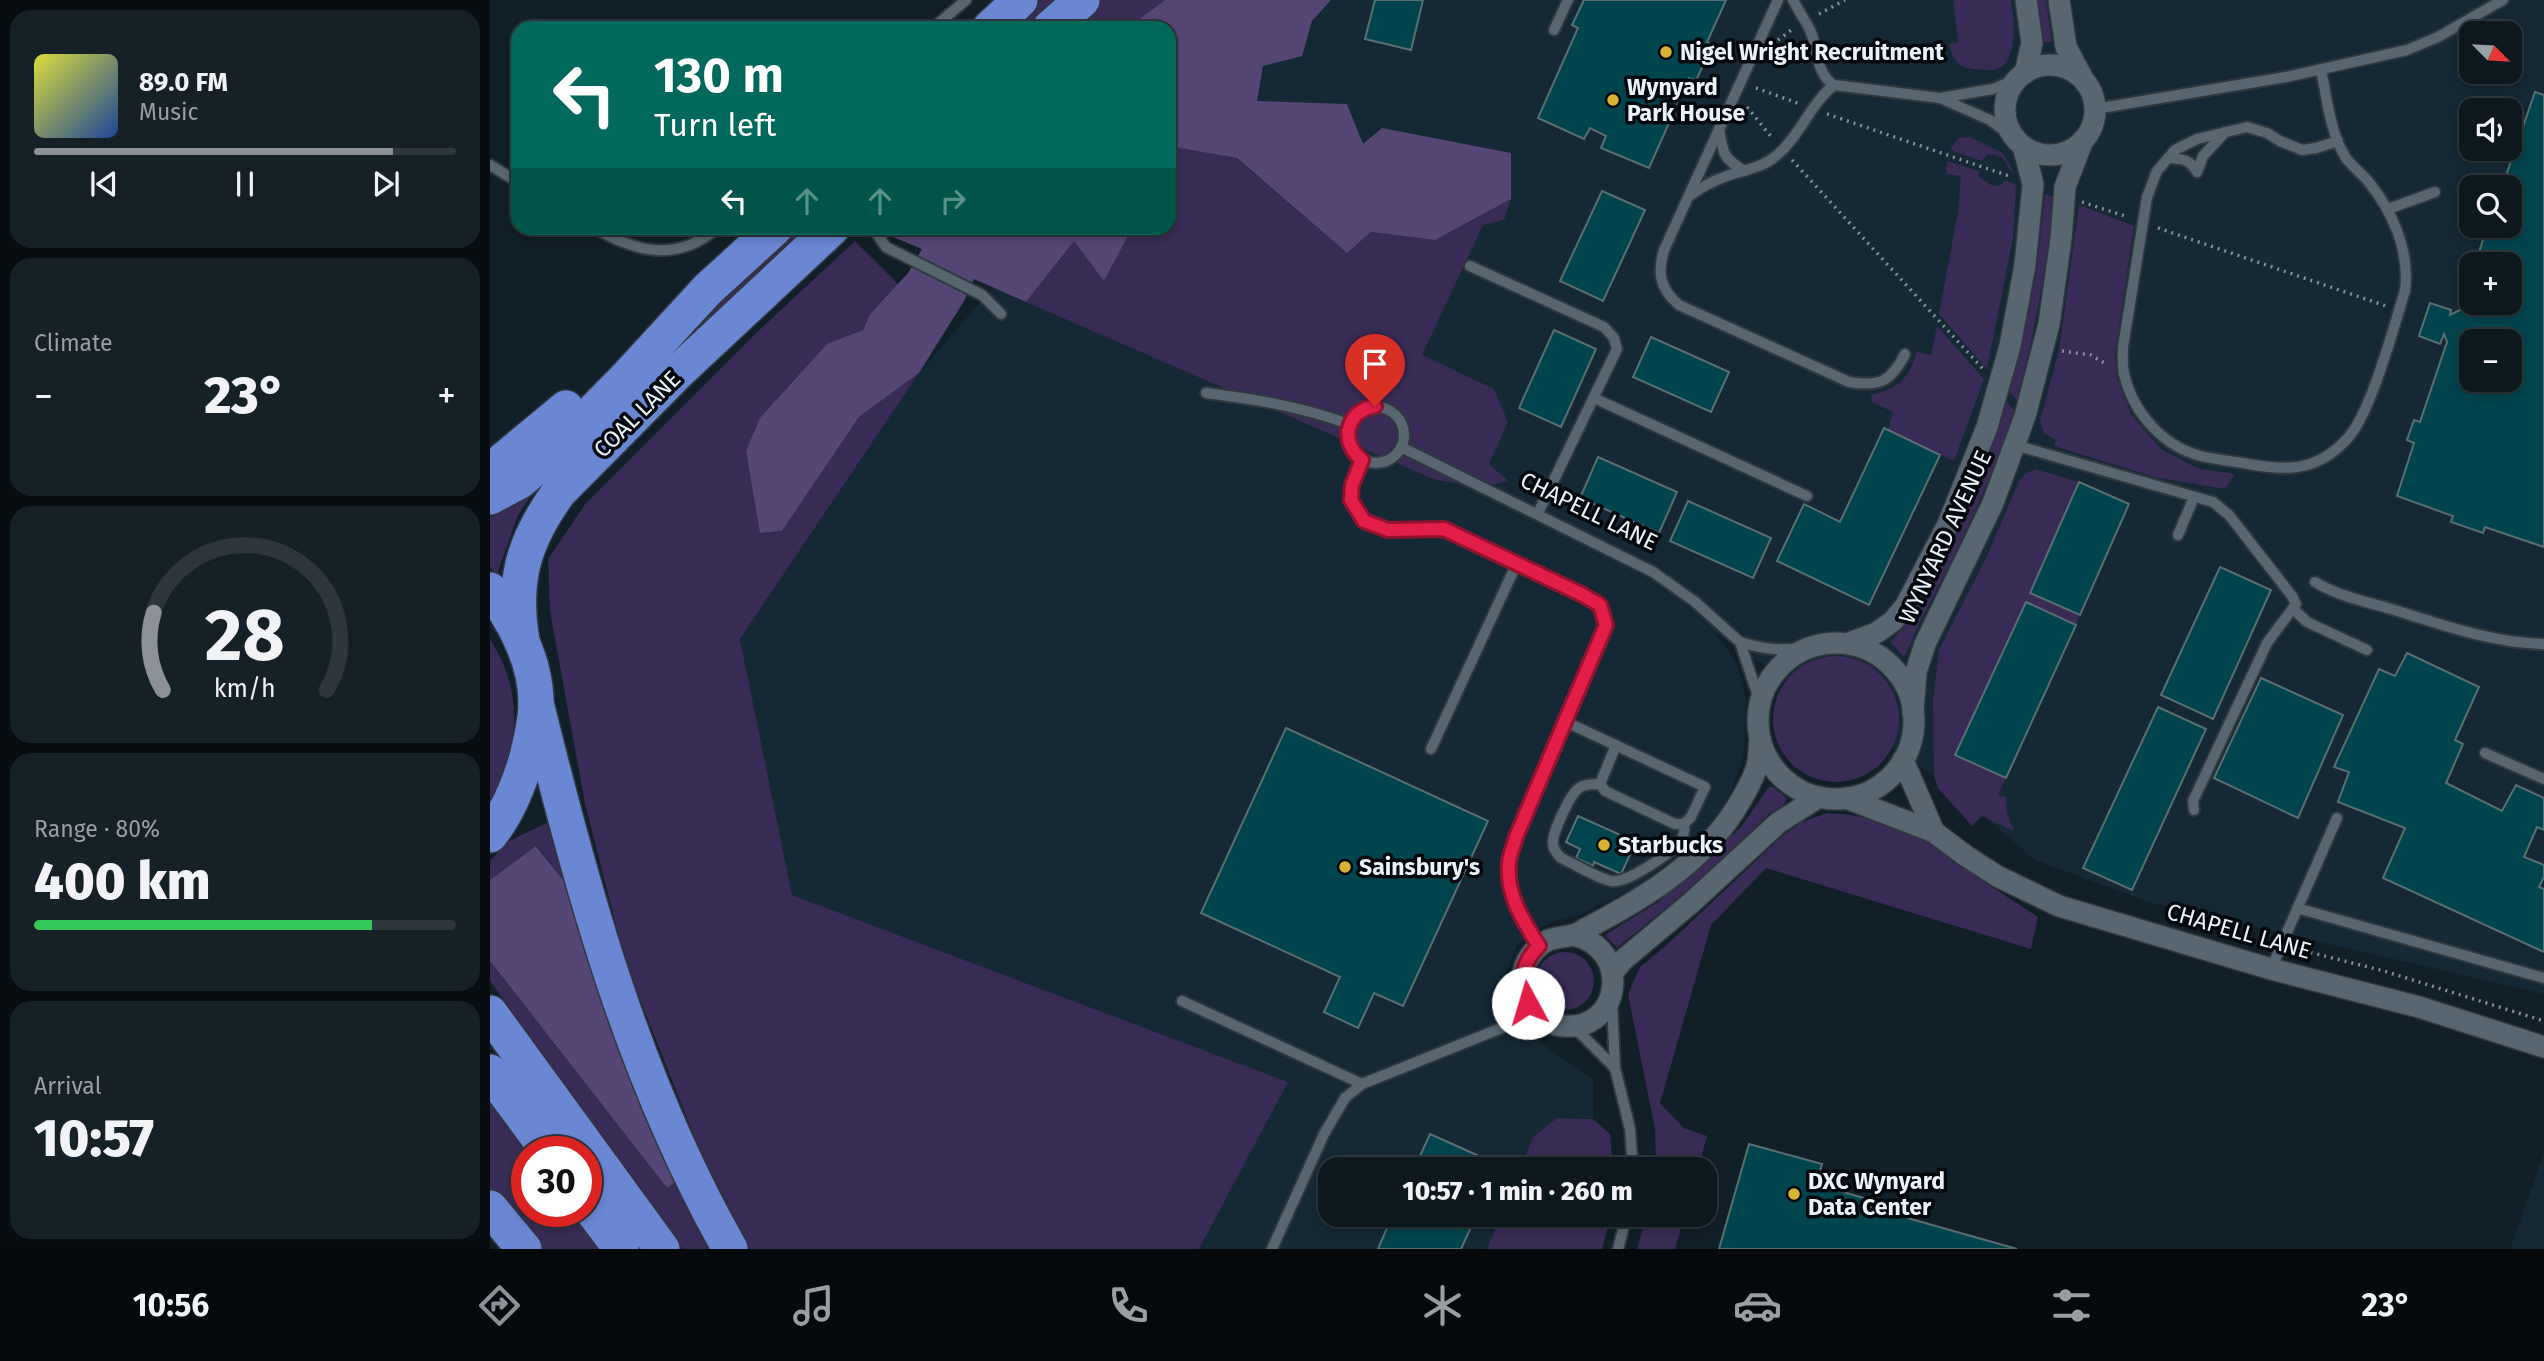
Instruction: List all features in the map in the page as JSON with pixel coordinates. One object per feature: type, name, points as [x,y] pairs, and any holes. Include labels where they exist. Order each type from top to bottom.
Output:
[{"type":"highway","points":[[998,21],[1020,0]]},
{"type":"highway","points":[[1058,21],[1082,0]]},
{"type":"highway","name":"COAL LANE","points":[[490,497],[520,481],[546,459],[708,289],[767,235]]},
{"type":"highway","name":"COAL LANE","points":[[522,641],[517,611],[519,578],[526,550],[544,512],[559,492],[678,372],[825,235]]},
{"type":"highway","points":[[490,471],[534,436],[618,361],[708,289]]},
{"type":"highway","points":[[490,590],[522,641],[531,667],[536,703],[578,868],[619,1003],[654,1096],[686,1167],[730,1249]]},
{"type":"highway","points":[[491,833],[520,782],[531,740],[536,703]]},
{"type":"highway","points":[[490,1013],[662,1249]]},
{"type":"highway","points":[[490,1072],[537,1136]]},
{"type":"highway","points":[[490,1208],[524,1249]]},
{"type":"highway","points":[[602,1223],[621,1249]]},
{"type":"street","points":[[2026,0],[2032,43],[2022,76],[2010,90],[2006,113],[2009,128],[2021,143],[2043,154],[2058,154],[2083,141],[2093,123],[2095,109],[2092,93],[2066,47],[2059,0]]},
{"type":"street","points":[[2022,76],[2044,66],[2058,66],[2083,79]]},
{"type":"street","name":"WYNYARD AVENUE","points":[[1913,713],[1907,688],[1893,667],[1873,652],[1849,643],[1829,643],[1809,647],[1790,657],[1774,672],[1764,691],[1758,712],[1760,740],[1768,760],[1781,777],[1793,786],[1819,797],[1846,798],[1869,791],[1888,778],[1903,760],[1912,737],[1916,672],[1924,644],[1993,503],[2015,444],[2043,348],[2061,239],[2065,187],[2083,141]]},
{"type":"street","name":"WYNYARD AVENUE","points":[[1849,643],[1875,633],[1893,621],[1906,605],[1942,536],[1987,427],[2010,346],[2032,209],[2033,184],[2021,143]]},
{"type":"street","points":[[1572,935],[1600,948],[1613,972],[1611,996],[1597,1017],[1573,1026],[1555,1025],[1533,1010],[1524,995],[1522,977],[1527,960],[1539,946],[1554,937],[1572,935],[1645,896],[1679,872],[1724,826],[1748,788],[1757,766],[1760,740]]},
{"type":"street","name":"CHAPELL LANE","points":[[1903,760],[1934,832]]},
{"type":"street","points":[[1613,972],[1623,960],[1778,823],[1819,797]]},
{"type":"street","name":"CHAPELL LANE","points":[[1846,798],[1934,832],[1966,856],[2037,897],[2091,917],[2271,969],[2419,1007],[2544,1047]]},
{"type":"lane","points":[[941,21],[966,0]]},
{"type":"lane","points":[[1554,30],[1568,0]]},
{"type":"lane","points":[[1778,0],[1687,198],[1659,267],[1661,281],[1668,296],[1679,305],[1849,382],[1869,385],[1889,377],[1896,372],[1905,354]]},
{"type":"lane","points":[[1793,0],[1810,30],[1824,75],[1834,85],[1940,98],[1993,89],[2022,76]]},
{"type":"lane","points":[[2095,109],[2321,69],[2407,50],[2438,37],[2503,0]]},
{"type":"lane","points":[[2321,69],[2338,141],[2346,158],[2367,180],[2388,209],[2404,257],[2407,276],[2405,292],[2362,417],[2348,439],[2310,465],[2273,470],[2199,455],[2177,446],[2157,432],[2135,402],[2123,369],[2123,347],[2147,197],[2157,171],[2175,150],[2197,139],[2247,127],[2267,133],[2302,150],[2316,149],[2338,141]]},
{"type":"lane","points":[[1687,198],[1722,177],[1745,171],[1774,158],[1803,125],[1821,96],[1834,85]]},
{"type":"lane","points":[[1940,98],[1990,120],[2021,143]]},
{"type":"lane","points":[[1719,129],[1724,154],[1730,163],[1745,171]]},
{"type":"lane","points":[[2168,158],[2192,162],[2197,172],[2203,156],[2226,131]]},
{"type":"lane","points":[[490,165],[511,178]]},
{"type":"lane","points":[[2388,209],[2435,192]]},
{"type":"lane","points":[[608,235],[629,246],[654,251],[676,250],[709,235]]},
{"type":"lane","points":[[878,235],[886,247],[982,295],[1001,314]]},
{"type":"lane","points":[[1470,266],[1604,327],[1614,338],[1616,349],[1538,513]]},
{"type":"lane","points":[[1206,393],[1271,401],[1308,409],[1349,424]]},
{"type":"lane","points":[[1594,398],[1807,496]]},
{"type":"lane","points":[[1375,406],[1391,410],[1404,430],[1401,447],[1385,462],[1362,460],[1348,440],[1349,424],[1359,411],[1367,408],[1375,406]]},
{"type":"lane","points":[[2015,444],[2213,502],[2229,515],[2296,604],[2267,643],[2193,801],[2194,810]]},
{"type":"lane","name":"CHAPELL LANE","points":[[1401,447],[1653,572],[1694,601],[1740,642],[1766,650],[1785,651],[1809,647]]},
{"type":"lane","points":[[1362,460],[1352,485],[1351,500],[1364,521],[1388,530],[1444,529],[1600,605],[1606,625],[1516,837],[1509,863],[1510,890],[1523,921],[1539,946]]},
{"type":"lane","points":[[2178,535],[2194,497]]},
{"type":"lane","points":[[1431,749],[1517,563]]},
{"type":"lane","points":[[2315,582],[2333,593],[2452,628],[2508,640],[2544,644]]},
{"type":"lane","points":[[2293,609],[2307,622],[2367,650]]},
{"type":"lane","name":"CHAPELL LANE","points":[[1740,642],[1759,699],[1758,712]]},
{"type":"lane","points":[[1566,722],[1705,787],[1691,817],[1684,824],[1675,824],[1605,791],[1600,784]]},
{"type":"lane","points":[[1600,784],[1616,745]]},
{"type":"lane","points":[[2485,753],[2544,779]]},
{"type":"lane","points":[[1600,784],[1586,785],[1575,790],[1556,831],[1553,844],[1561,858],[1611,881],[1621,881],[1661,858],[1679,843],[1685,834],[1684,824]]},
{"type":"lane","points":[[2271,969],[2337,818]]},
{"type":"lane","points":[[2297,908],[2544,978]]},
{"type":"lane","points":[[1611,996],[1615,1068],[1630,1129],[1632,1157]]},
{"type":"lane","points":[[1182,1001],[1362,1084]]},
{"type":"lane","points":[[1272,1249],[1324,1134],[1346,1098],[1362,1084],[1504,1027],[1533,1010]]},
{"type":"lane","points":[[1573,1026],[1615,1068]]},
{"type":"lane","points":[[1618,1249],[1624,1227]]},
{"type":"path","points":[[1773,50],[1779,38],[1845,0]]},
{"type":"path","points":[[1756,88],[1747,108],[1999,387]]},
{"type":"path","points":[[2043,348],[2091,355],[2105,364],[2123,369]]},
{"type":"path","points":[[2281,945],[2384,971],[2544,1021]]},
{"type":"shaded area","points":[[1040,0],[1059,0],[1036,21],[1015,21]]},
{"type":"shaded area","points":[[1098,0],[1165,0],[1136,21],[1073,21]]},
{"type":"shaded area","points":[[1165,0],[1331,0],[1312,21],[1302,56],[1263,66],[1257,101],[1347,104],[1363,144],[1382,128],[1511,153],[1511,199],[1435,240],[1371,232],[1347,253],[1237,158],[1176,147],[1176,21],[1136,21]]},
{"type":"shaded area","points":[[1239,0],[2544,0],[2544,994],[2148,902],[2035,860],[1941,780],[1715,633],[1738,667],[1746,700],[1742,761],[1729,797],[1718,817],[1689,852],[1651,880],[1579,915],[1533,931],[1517,945],[1507,969],[1507,1000],[1522,1029],[1593,1080],[1593,1119],[1557,1118],[1533,1137],[1525,1157],[1318,1157],[1318,1227],[1496,1227],[1487,1249],[1199,1249],[1287,1082],[792,895],[740,639],[919,373],[1038,235],[1176,235],[1176,74]]},
{"type":"shaded area","points":[[1953,0],[2011,0],[2013,41],[2010,55],[2000,68],[1966,68],[1956,61],[1949,44],[1958,42]]},
{"type":"shaded area","points":[[2037,0],[2046,0],[2052,42],[2043,42]]},
{"type":"shaded area","points":[[1970,137],[2003,153],[2014,172],[2010,171],[1999,156],[1987,155],[1982,161],[1950,150],[1958,138]]},
{"type":"shaded area","points":[[1176,145],[1236,158],[1347,253],[1371,232],[1435,240],[1511,199],[1504,220],[1483,225],[1422,355],[1494,389],[1508,422],[1489,464],[1508,481],[1482,488],[1433,479],[1026,302],[1074,241],[1104,280],[1128,235],[1176,235]]},
{"type":"shaded area","points":[[1947,161],[1979,171],[1979,177],[1991,185],[1999,186],[2006,180],[2016,185],[2013,238],[1987,369],[1939,314],[1958,212],[1961,176],[1946,174]]},
{"type":"shaded area","points":[[2045,194],[2054,197],[2048,248],[2035,325],[2017,400],[2009,392],[2036,274]]},
{"type":"shaded area","points":[[2079,205],[2134,226],[2115,353],[2117,379],[2131,414],[2161,449],[2197,468],[2235,474],[2225,489],[2154,477],[2054,446],[2056,440],[2044,433],[2040,421],[2059,350]]},
{"type":"shaded area","points":[[785,235],[804,235],[607,418],[532,494],[518,515],[497,574],[490,568],[490,514]]},
{"type":"shaded area","points":[[1128,235],[1104,281],[1074,241],[1026,302],[974,279],[964,301],[919,373],[859,417],[782,531],[760,533],[746,451],[760,418],[827,344],[863,330],[870,314],[908,273],[922,249],[893,237]]},
{"type":"shaded area","points":[[855,241],[898,284],[870,314],[863,330],[827,345],[760,533],[782,531],[859,417],[919,373],[740,639],[792,895],[1288,1082],[1199,1249],[750,1249],[717,1194],[626,964],[585,804],[550,611],[548,559],[586,503],[753,336]]},
{"type":"shaded area","points":[[1937,326],[1984,379],[1954,461],[1888,430],[1893,412],[1872,402],[1871,395],[1889,389],[1901,381],[1910,370],[1917,352],[1931,355]]},
{"type":"shaded area","points":[[2007,402],[2015,411],[1995,464],[1961,542],[1904,657],[1890,642],[1914,612],[1943,558],[1973,492]]},
{"type":"shaded area","points":[[2035,469],[2079,482],[2030,593],[2080,615],[2076,625],[2026,602],[1955,754],[2006,778],[1998,796],[2006,797],[2007,813],[2014,831],[1982,816],[1972,826],[1938,788],[1934,776],[1933,700],[1939,650],[1987,556],[2019,481]]},
{"type":"shaded area","points":[[490,639],[509,679],[514,720],[507,760],[490,801]]},
{"type":"shaded area","points":[[1836,656],[1860,661],[1880,675],[1894,695],[1899,719],[1894,743],[1880,763],[1860,777],[1836,782],[1812,777],[1792,763],[1778,743],[1773,719],[1778,695],[1792,675],[1812,661]]},
{"type":"shaded area","points":[[1772,786],[1787,798],[1784,805],[1769,814],[1712,870],[1617,948],[1605,935],[1658,902],[1741,827]]},
{"type":"shaded area","points":[[1827,813],[1851,815],[1897,825],[1922,836],[1954,862],[2038,917],[2031,949],[1766,868],[1711,925],[1660,1103],[1684,1128],[1707,1136],[1701,1157],[1656,1157],[1655,1129],[1628,994],[1640,967],[1782,836],[1802,822]]},
{"type":"shaded area","points":[[553,820],[568,886],[537,846],[490,880],[490,861],[507,842]]},
{"type":"shaded area","points":[[536,846],[568,886],[680,1179],[667,1188],[490,961],[490,880]]},
{"type":"shaded area","points":[[1565,952],[1576,954],[1589,965],[1594,981],[1592,992],[1581,1005],[1565,1010],[1554,1008],[1541,997],[1536,981],[1538,970],[1549,957]]},
{"type":"shaded area","points":[[490,961],[667,1188],[680,1179],[721,1249],[683,1249],[490,981]]},
{"type":"shaded area","points":[[490,1094],[520,1136],[511,1136],[511,1215],[490,1190]]},
{"type":"shaded area","points":[[1557,1118],[1593,1119],[1610,1134],[1612,1157],[1525,1157],[1533,1137]]},
{"type":"shaded area","points":[[2544,1153],[2544,1249],[2510,1249]]},
{"type":"shaded area","points":[[521,1227],[586,1227],[602,1249],[540,1249]]},
{"type":"shaded area","points":[[1496,1227],[1608,1227],[1602,1249],[1487,1249]]},
{"type":"shaded area","points":[[1643,1227],[1681,1227],[1675,1249],[1637,1249]]},
{"type":"building","points":[[1375,0],[1423,0],[1411,50],[1365,39]]},
{"type":"building","name":"Wynyard Park House","points":[[1584,0],[1726,0],[1707,42],[1712,45],[1696,81],[1689,78],[1649,168],[1601,148],[1606,136],[1590,128],[1584,139],[1538,118],[1578,28],[1572,25]]},
{"type":"building","points":[[2535,92],[2544,95],[2544,547],[2485,527],[2483,533],[2451,522],[2453,516],[2397,496],[2414,443],[2407,440],[2414,420],[2420,422],[2447,342],[2444,334],[2440,344],[2419,336],[2430,303],[2451,310],[2450,315],[2459,310],[2459,315],[2522,315],[2522,252],[2479,252],[2483,240],[2479,238],[2522,238],[2522,175],[2506,175],[2511,161],[2522,161],[2522,129]]},
{"type":"building","points":[[1602,191],[1645,210],[1603,301],[1560,281]]},
{"type":"building","points":[[1554,330],[1596,349],[1561,427],[1519,408]]},
{"type":"building","points":[[1651,337],[1729,372],[1711,412],[1633,377]]},
{"type":"building","points":[[1884,428],[1940,455],[1869,605],[1777,561],[1804,504],[1840,522]]},
{"type":"building","points":[[1598,457],[1677,492],[1659,533],[1580,498]]},
{"type":"building","points":[[2079,482],[2129,504],[2080,615],[2030,593]]},
{"type":"building","points":[[1688,501],[1771,538],[1753,578],[1670,541]]},
{"type":"building","points":[[2220,567],[2271,590],[2213,719],[2161,695]]},
{"type":"building","points":[[2026,602],[2076,625],[2006,778],[1955,755]]},
{"type":"building","points":[[2407,653],[2479,687],[2455,740],[2463,744],[2446,783],[2502,811],[2516,785],[2544,798],[2544,830],[2537,827],[2524,857],[2544,865],[2544,877],[2539,887],[2544,889],[2544,952],[2383,878],[2405,828],[2338,802],[2349,772],[2334,767],[2379,669],[2395,676]]},
{"type":"building","points":[[2261,678],[2343,715],[2298,818],[2214,778]]},
{"type":"building","points":[[2158,707],[2206,729],[2132,890],[2083,868]]},
{"type":"building","name":"Sainsbury's","points":[[1286,728],[1488,821],[1403,1006],[1374,993],[1358,1028],[1324,1012],[1340,977],[1201,913]]},
{"type":"building","name":"Starbucks","points":[[1578,816],[1636,842],[1621,874],[1594,862],[1593,866],[1576,858],[1580,849],[1566,842]]},
{"type":"building","points":[[1430,1134],[1481,1157],[1419,1157]]},
{"type":"building","name":"DXC Wynyard Data Center","points":[[1749,1144],[1822,1164],[1815,1189],[1818,1190],[1819,1185],[1867,1199],[1865,1206],[2017,1249],[1719,1249]]},
{"type":"building","points":[[1387,1227],[1471,1227],[1461,1249],[1378,1249]]},
{"type":"place","name":"Nigel Wright Recruitment","points":[[1666,52]]},
{"type":"place","name":"Wynyard Park House","points":[[1613,100]]},
{"type":"place","name":"Starbucks","points":[[1604,845]]},
{"type":"place","name":"Sainsbury's","points":[[1345,867]]},
{"type":"place","name":"DXC Wynyard Data Center","points":[[1794,1194]]},
{"type":"route","points":[[1375,406],[1359,411],[1349,424],[1348,432],[1351,448],[1362,460],[1352,485],[1351,500],[1364,521],[1388,530],[1444,529],[1600,605],[1606,625],[1602,640],[1516,837],[1509,863],[1510,890],[1523,921],[1539,946],[1527,960],[1522,977],[1528,1003]]}]
